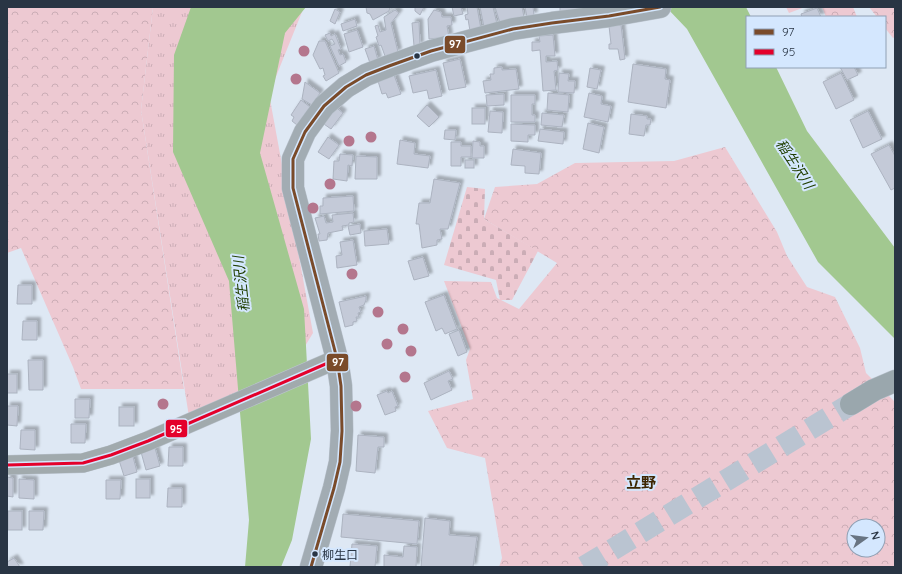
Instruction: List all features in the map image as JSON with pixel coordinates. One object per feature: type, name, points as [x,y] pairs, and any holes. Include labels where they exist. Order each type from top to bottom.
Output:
[{"type":"highway","points":[[851,404],[874,390],[895,381]]},
{"type":"main road","points":[[311,567],[340,462],[342,431],[341,386],[328,363],[292,188],[293,158],[305,132],[324,106],[346,87],[366,75],[431,51],[513,30],[660,7]]},
{"type":"street","points":[[7,465],[83,463],[111,455],[200,419],[328,363]]},
{"type":"green space","points":[[7,7],[153,7],[141,110],[184,389],[81,389],[73,367],[21,248],[7,253]]},
{"type":"green space","points":[[153,7],[304,7],[269,94],[313,333],[293,366],[189,417],[141,110]]},
{"type":"green space","points":[[786,7],[805,7],[789,13]]},
{"type":"green space","points":[[822,7],[853,7],[857,16],[826,16]]},
{"type":"green space","points":[[869,7],[895,7],[895,37],[893,38],[886,29],[886,16],[876,16]]},
{"type":"green space","points":[[725,147],[777,232],[787,256],[807,287],[835,297],[860,348],[866,373],[895,402],[895,567],[499,567],[502,558],[485,458],[447,448],[428,411],[473,399],[466,360],[470,349],[444,281],[491,282],[497,298],[519,309],[557,263],[484,219],[495,187],[537,184],[575,163],[674,161]]},
{"type":"green space","points":[[467,187],[485,189],[484,219],[538,251],[512,300],[500,300],[496,280],[444,265]]},
{"type":"water","name":"稲生沢川","points":[[191,7],[306,7],[285,33],[260,153],[304,309],[311,439],[292,540],[281,567],[245,567],[249,520],[229,281],[173,152],[174,55]]},
{"type":"water","name":"稲生沢川","points":[[666,7],[746,7],[750,16],[746,16],[746,68],[776,68],[807,131],[895,248],[895,339],[818,262],[687,29]]},
{"type":"building","points":[[366,7],[390,7],[389,11],[373,20],[370,14],[367,13]]},
{"type":"building","points":[[415,7],[424,7],[420,15],[415,11]]},
{"type":"building","points":[[452,7],[461,7],[463,14],[454,16]]},
{"type":"building","points":[[467,7],[477,7],[481,29],[470,31],[468,19],[466,20],[465,15],[468,14]]},
{"type":"building","points":[[480,7],[493,7],[497,24],[484,27]]},
{"type":"building","points":[[495,7],[522,7],[524,17],[500,23]]},
{"type":"building","points":[[525,7],[533,7],[534,15],[527,17]]},
{"type":"building","points":[[560,7],[597,7],[560,12]]},
{"type":"building","points":[[817,8],[821,16],[802,16],[801,14]]},
{"type":"building","points":[[335,9],[340,12],[335,24],[330,21]]},
{"type":"building","points":[[395,10],[399,13],[391,23],[398,52],[385,56],[376,37],[378,36],[375,26],[378,25],[380,32],[386,30],[384,17]]},
{"type":"building","points":[[434,10],[441,12],[442,17],[451,17],[452,25],[447,26],[449,37],[429,39],[428,19]]},
{"type":"building","points":[[355,19],[357,26],[343,31],[341,24]]},
{"type":"building","points":[[419,22],[420,45],[414,46],[412,23]]},
{"type":"building","points":[[621,25],[625,59],[620,60],[618,49],[609,49],[609,44],[611,44],[609,26]]},
{"type":"building","points":[[357,30],[363,47],[349,52],[344,34]]},
{"type":"building","points":[[330,33],[331,36],[335,34],[341,49],[338,50],[340,55],[343,54],[346,62],[339,66],[330,46],[335,44],[332,39],[328,41],[325,35]]},
{"type":"building","points":[[553,35],[555,56],[546,56],[546,62],[557,61],[558,70],[554,71],[556,90],[543,91],[540,50],[532,51],[532,42],[540,42],[539,36]]},
{"type":"building","points":[[319,41],[325,41],[339,73],[326,81],[323,76],[325,75],[323,68],[320,69],[313,55]]},
{"type":"building","points":[[374,46],[378,60],[370,63],[365,49]]},
{"type":"building","points":[[460,59],[466,87],[449,90],[443,63]]},
{"type":"building","points":[[633,64],[666,69],[665,79],[670,80],[666,108],[628,102]]},
{"type":"building","points":[[502,67],[502,70],[516,69],[519,89],[485,93],[483,81],[491,80],[490,74],[494,74],[494,68]]},
{"type":"building","points":[[590,68],[601,70],[597,89],[587,87]]},
{"type":"building","points":[[841,68],[854,68],[858,75],[847,80]]},
{"type":"building","points":[[436,70],[442,96],[429,99],[427,90],[413,93],[409,76]]},
{"type":"building","points":[[559,73],[569,74],[568,81],[575,81],[574,93],[558,92]]},
{"type":"building","points":[[841,73],[854,100],[836,109],[823,82]]},
{"type":"building","points":[[394,75],[401,94],[388,98],[386,93],[382,94],[378,81]]},
{"type":"building","points":[[305,82],[320,93],[312,105],[302,99]]},
{"type":"building","points":[[548,93],[569,95],[568,112],[547,110]]},
{"type":"building","points":[[589,93],[602,96],[601,104],[611,106],[608,122],[584,117]]},
{"type":"building","points":[[504,94],[504,105],[487,106],[486,95]]},
{"type":"building","points":[[511,95],[535,95],[535,104],[532,104],[532,115],[535,115],[535,122],[511,122]]},
{"type":"building","points":[[301,100],[310,107],[297,125],[292,121],[294,117],[291,115]]},
{"type":"building","points":[[427,105],[439,117],[429,127],[417,116]]},
{"type":"building","points":[[334,106],[343,113],[331,129],[321,122]]},
{"type":"building","points":[[472,108],[485,108],[485,124],[472,124]]},
{"type":"building","points":[[490,111],[503,112],[502,133],[488,132]]},
{"type":"building","points":[[868,111],[882,139],[863,148],[850,120]]},
{"type":"building","points":[[542,113],[564,115],[562,127],[541,125]]},
{"type":"building","points":[[631,114],[647,116],[647,119],[651,119],[650,125],[646,125],[644,136],[629,134]]},
{"type":"building","points":[[588,123],[604,127],[599,153],[583,149]]},
{"type":"building","points":[[511,124],[535,125],[535,135],[528,135],[528,142],[511,141]]},
{"type":"building","points":[[540,129],[564,132],[563,144],[538,141]]},
{"type":"building","points":[[445,130],[456,130],[455,140],[444,139]]},
{"type":"building","points":[[328,137],[339,145],[329,159],[318,152]]},
{"type":"building","points":[[400,140],[415,143],[414,154],[430,156],[428,168],[397,164]]},
{"type":"building","points":[[473,141],[480,142],[480,146],[484,146],[484,158],[472,158]]},
{"type":"building","points":[[451,142],[461,142],[461,146],[471,146],[471,157],[461,157],[461,166],[451,166]]},
{"type":"building","points":[[889,145],[895,156],[895,188],[891,190],[871,154]]},
{"type":"building","points":[[513,149],[541,153],[539,174],[525,173],[525,166],[511,165]]},
{"type":"building","points":[[340,154],[353,155],[352,166],[348,165],[347,181],[333,179],[334,161],[339,161]]},
{"type":"building","points":[[356,156],[377,157],[377,179],[355,179]]},
{"type":"building","points":[[465,160],[474,160],[474,168],[465,168]]},
{"type":"building","points":[[434,179],[460,183],[448,229],[440,229],[442,239],[437,240],[437,245],[422,248],[419,224],[416,224],[419,203],[430,203]]},
{"type":"building","points":[[353,196],[354,211],[320,214],[320,206],[323,206],[323,198]]},
{"type":"building","points":[[353,213],[354,222],[349,223],[349,225],[342,226],[343,230],[328,233],[327,240],[319,241],[318,234],[320,234],[315,218],[324,216],[326,223],[333,222],[332,215]]},
{"type":"building","points":[[360,224],[361,233],[350,235],[348,226]]},
{"type":"building","points":[[387,229],[389,244],[365,246],[364,231]]},
{"type":"building","points":[[353,240],[357,265],[337,268],[336,256],[342,255],[340,242]]},
{"type":"building","points":[[423,257],[429,276],[414,280],[408,261]]},
{"type":"building","points":[[18,285],[32,285],[32,304],[17,304]]},
{"type":"building","points":[[444,295],[457,329],[445,334],[442,328],[436,331],[425,302]]},
{"type":"building","points":[[366,296],[364,305],[359,307],[361,312],[358,313],[359,317],[356,317],[357,321],[353,322],[353,325],[345,327],[339,302]]},
{"type":"building","points":[[23,321],[37,321],[37,340],[22,340]]},
{"type":"building","points":[[459,330],[467,352],[458,356],[449,334]]},
{"type":"building","points":[[28,360],[43,360],[43,390],[29,390]]},
{"type":"building","points":[[449,371],[453,379],[448,381],[452,390],[431,400],[424,383]]},
{"type":"building","points":[[7,374],[17,374],[17,393],[7,393]]},
{"type":"building","points":[[387,391],[388,393],[392,391],[398,406],[395,407],[396,411],[385,415],[377,395]]},
{"type":"building","points":[[75,399],[90,399],[89,418],[75,418]]},
{"type":"building","points":[[7,406],[18,406],[17,426],[7,425]]},
{"type":"building","points":[[119,407],[134,407],[134,426],[119,426]]},
{"type":"building","points":[[71,424],[86,424],[85,443],[71,443]]},
{"type":"building","points":[[21,430],[35,430],[35,450],[20,449]]},
{"type":"building","points":[[358,435],[384,437],[384,447],[378,447],[375,473],[356,471]]},
{"type":"building","points":[[169,447],[183,447],[183,466],[168,466]]},
{"type":"building","points":[[155,448],[160,466],[146,470],[141,452]]},
{"type":"building","points":[[132,453],[137,472],[124,476],[118,457]]},
{"type":"building","points":[[7,477],[13,478],[13,497],[7,496]]},
{"type":"building","points":[[19,479],[34,480],[34,499],[19,498]]},
{"type":"building","points":[[136,479],[150,479],[150,498],[136,498]]},
{"type":"building","points":[[106,480],[121,480],[120,499],[106,499]]},
{"type":"building","points":[[168,488],[182,488],[182,507],[167,507]]},
{"type":"building","points":[[8,511],[22,511],[22,530],[8,530]]},
{"type":"building","points":[[29,511],[44,511],[43,530],[29,530]]},
{"type":"building","points":[[343,514],[419,521],[417,544],[341,537]]},
{"type":"building","points":[[425,518],[450,521],[449,535],[477,537],[473,567],[421,567]]},
{"type":"building","points":[[352,544],[377,546],[375,567],[350,567]]},
{"type":"building","points":[[404,546],[417,547],[416,567],[384,567],[384,555],[403,557]]},
{"type":"building","points":[[14,558],[20,567],[7,567],[7,562]]},
{"type":"tunnel","points":[[584,567],[851,404]]},
{"type":"transit line","name":"97","points":[[311,567],[340,462],[342,431],[341,386],[337,359],[293,188],[293,159],[305,132],[324,106],[346,87],[366,75],[431,51],[513,29],[609,16],[660,7]]},
{"type":"transit line","name":"95","points":[[7,465],[83,463],[111,455],[148,441],[337,359]]},
{"type":"place","name":"柳生口","points":[[315,554]]},
{"type":"district","name":"立野","points":[[641,483]]}]
